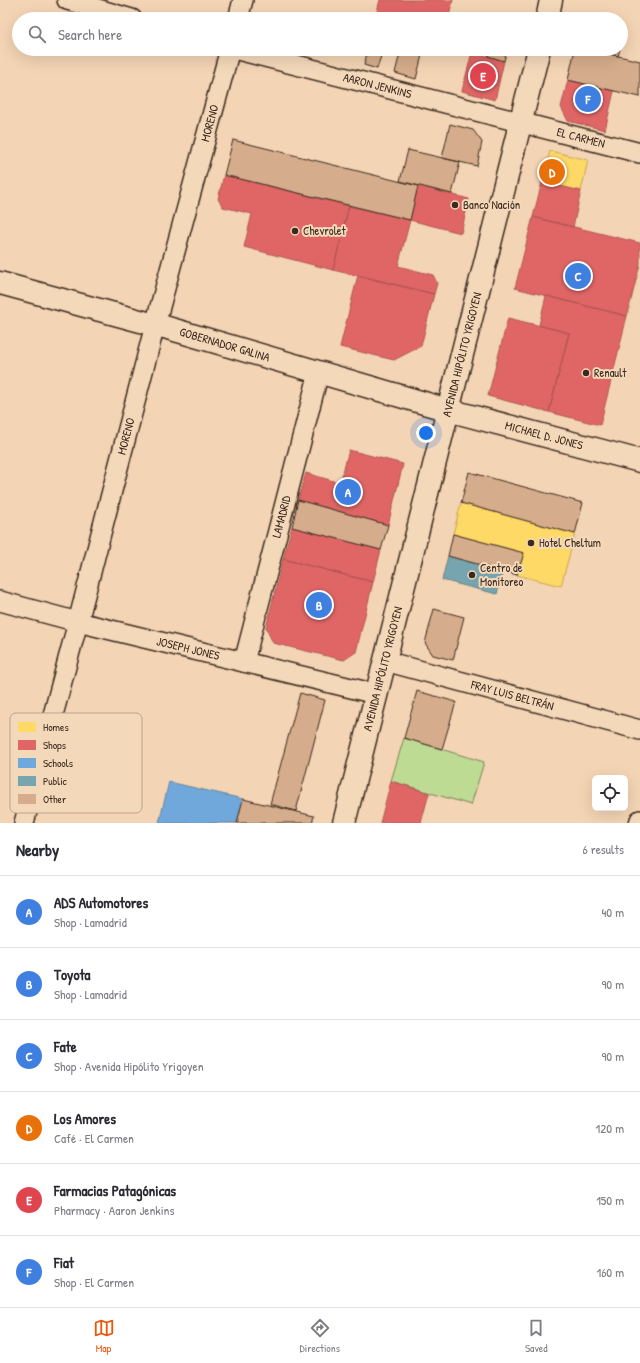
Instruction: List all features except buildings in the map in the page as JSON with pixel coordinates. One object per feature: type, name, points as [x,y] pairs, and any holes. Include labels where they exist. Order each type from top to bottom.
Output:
[{"type":"main road","points":[[548,12],[551,0]]},
{"type":"main road","name":"AVENIDA HIPÓLITO YRIGOYEN","points":[[344,823],[537,56]]},
{"type":"main road","name":"GOBERNADOR GALINA","points":[[0,283],[155,326],[161,326],[448,410]]},
{"type":"main road","name":"MICHAEL D. JONES","points":[[448,410],[640,461]]},
{"type":"street","points":[[67,0],[108,12]]},
{"type":"street","points":[[240,12],[243,0]]},
{"type":"street","name":"MORENO","points":[[54,713],[155,326],[228,56]]},
{"type":"street","name":"AARON JENKINS","points":[[261,56],[521,123]]},
{"type":"street","name":"EL CARMEN","points":[[521,123],[640,153]]},
{"type":"street","name":"LAMADRID","points":[[244,662],[319,372]]},
{"type":"street","name":"JOSEPH JONES","points":[[0,601],[78,622],[376,694]]},
{"type":"street","name":"FRAY LUIS BELTRÁN","points":[[385,661],[640,730]]},
{"type":"street","name":"MORENO","points":[[24,823],[27,813]]},
{"type":"green space","points":[[404,738],[484,762],[471,805],[391,781]]},
{"type":"place","name":"Farmacias Patagónicas","points":[[483,76]]},
{"type":"place","name":"Fiat","points":[[588,99]]},
{"type":"place","name":"Los Amores","points":[[552,172]]},
{"type":"place","name":"Banco Nación","points":[[455,205]]},
{"type":"place","name":"Chevrolet","points":[[295,231]]},
{"type":"place","name":"Fate","points":[[578,276]]},
{"type":"place","name":"Renault","points":[[586,373]]},
{"type":"place","name":"ADS Automotores","points":[[348,492]]},
{"type":"place","name":"Hotel Cheltum","points":[[531,543]]},
{"type":"place","name":"Centro de Monitoreo","points":[[472,575]]},
{"type":"place","name":"Toyota","points":[[319,605]]}]
